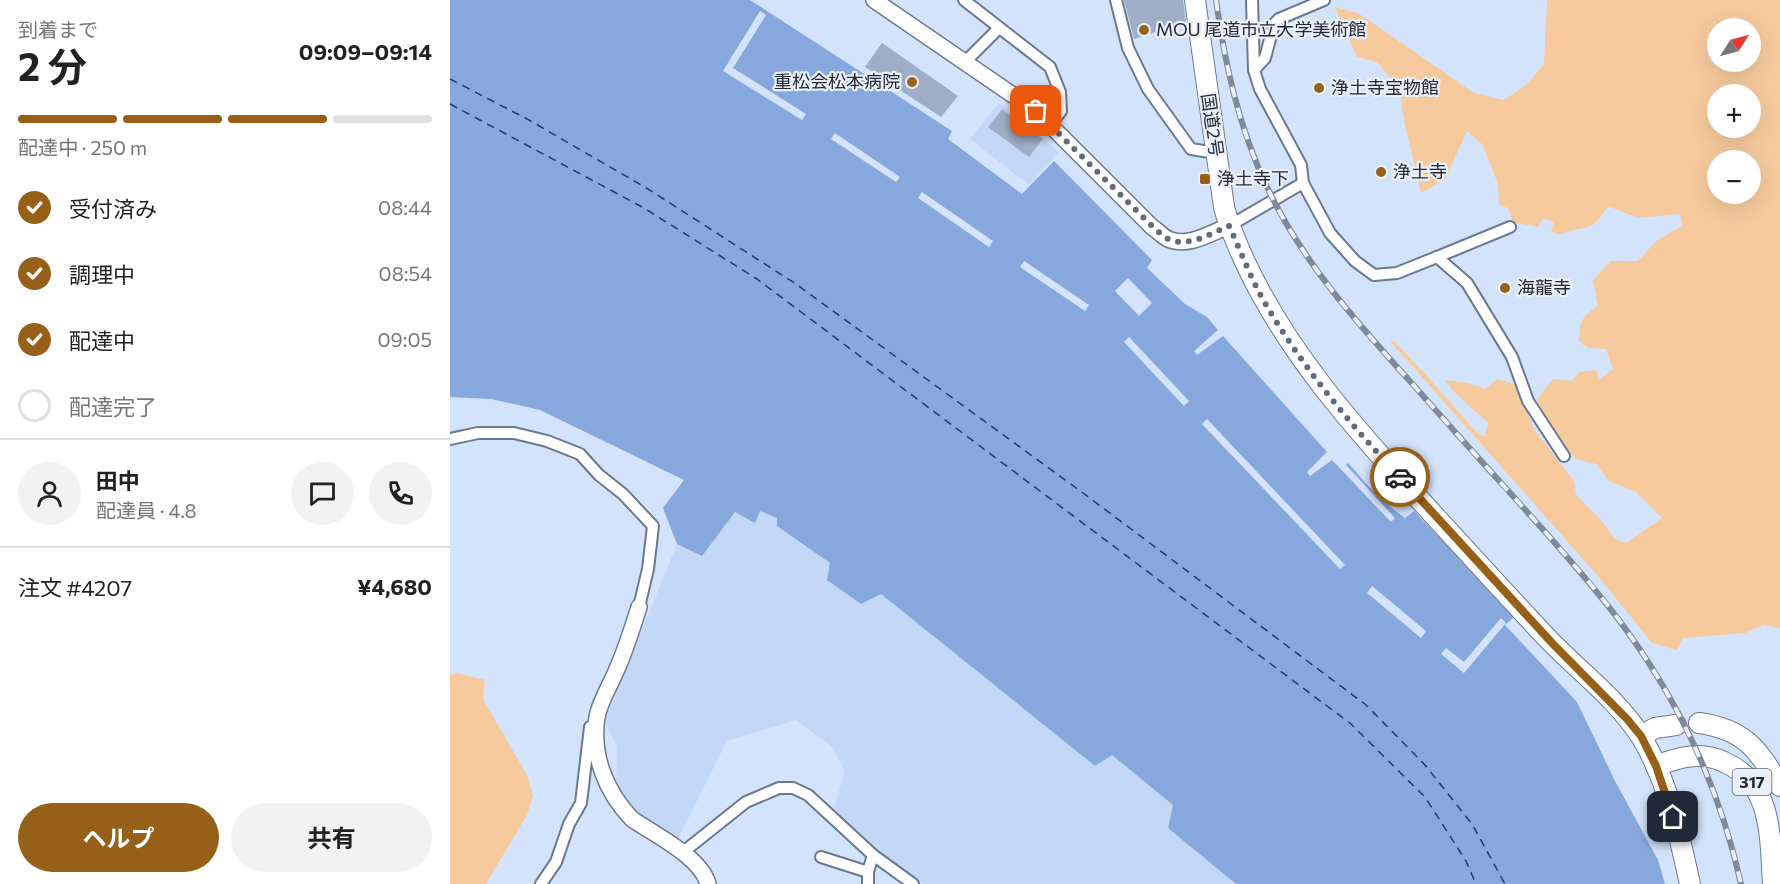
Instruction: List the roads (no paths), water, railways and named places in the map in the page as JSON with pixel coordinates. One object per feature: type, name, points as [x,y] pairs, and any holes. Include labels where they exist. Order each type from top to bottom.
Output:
[{"type":"highway","name":"国道2号","points":[[1195,0],[1224,207],[1229,226],[1261,296],[1294,349],[1373,449],[1641,736],[1656,766],[1668,799],[1690,884]]},
{"type":"highway","name":"317","points":[[1699,723],[1734,732],[1749,743],[1768,765],[1780,786]]},
{"type":"highway","points":[[1641,736],[1655,728],[1676,725]]},
{"type":"highway","name":"317","points":[[1656,766],[1673,759],[1706,755],[1738,768],[1750,778],[1765,811],[1770,834],[1773,884]]},
{"type":"street","points":[[874,0],[1036,111],[1152,226],[1167,238],[1182,242],[1195,240],[1229,226],[1303,183]]},
{"type":"street","points":[[964,0],[1050,67],[1060,92],[1061,111],[1051,124]]},
{"type":"street","points":[[1116,0],[1128,48],[1148,88],[1191,149],[1216,153]]},
{"type":"street","points":[[1252,0],[1254,70],[1260,89],[1301,165],[1303,183],[1330,233],[1355,261],[1374,275],[1397,273],[1510,227]]},
{"type":"street","points":[[1254,70],[1265,58],[1274,24],[1279,19],[1324,0]]},
{"type":"street","points":[[965,62],[999,28]]},
{"type":"street","points":[[1437,257],[1467,283],[1512,357],[1528,401],[1563,456]]},
{"type":"street","points":[[450,439],[478,433],[514,433],[547,441],[580,454],[599,475],[623,494],[652,526],[648,569],[639,608],[627,645],[597,715],[599,762],[614,798],[632,819],[698,865],[706,876],[708,884]]},
{"type":"street","points":[[541,884],[556,862],[569,824],[580,803],[591,720],[597,715]]},
{"type":"street","points":[[682,852],[746,802],[768,791],[787,787],[799,789],[808,795],[873,855],[913,884]]},
{"type":"street","points":[[821,857],[868,878],[873,855]]},
{"type":"water","points":[[450,0],[750,0],[952,131],[948,139],[1022,194],[1054,161],[1152,260],[1147,268],[1185,304],[1207,317],[1218,330],[1194,351],[1197,355],[1223,336],[1327,452],[1307,472],[1310,476],[1332,460],[1391,522],[1395,518],[1346,465],[1348,463],[1381,500],[1405,518],[1414,511],[1515,616],[1505,625],[1577,702],[1615,781],[1658,860],[1665,884],[1236,884],[1168,828],[1173,805],[1112,755],[1095,766],[881,594],[861,604],[827,580],[830,563],[777,526],[777,518],[760,511],[755,523],[735,512],[702,556],[677,544],[663,508],[684,480],[540,410],[491,399],[450,397]]},
{"type":"railway","points":[[1216,0],[1234,96],[1257,165],[1281,215],[1334,294],[1599,594],[1647,660],[1682,721],[1711,784],[1733,850],[1741,884]]},
{"type":"place","name":"MOU 尾道市立大学美術館","points":[[1144,30]]},
{"type":"place","name":"重松会松本病院","points":[[912,82]]},
{"type":"place","name":"浄土寺宝物館","points":[[1319,88]]},
{"type":"place","name":"浄土寺","points":[[1381,172]]},
{"type":"place","name":"浄土寺下","points":[[1205,179]]},
{"type":"place","name":"海龍寺","points":[[1505,288]]}]
